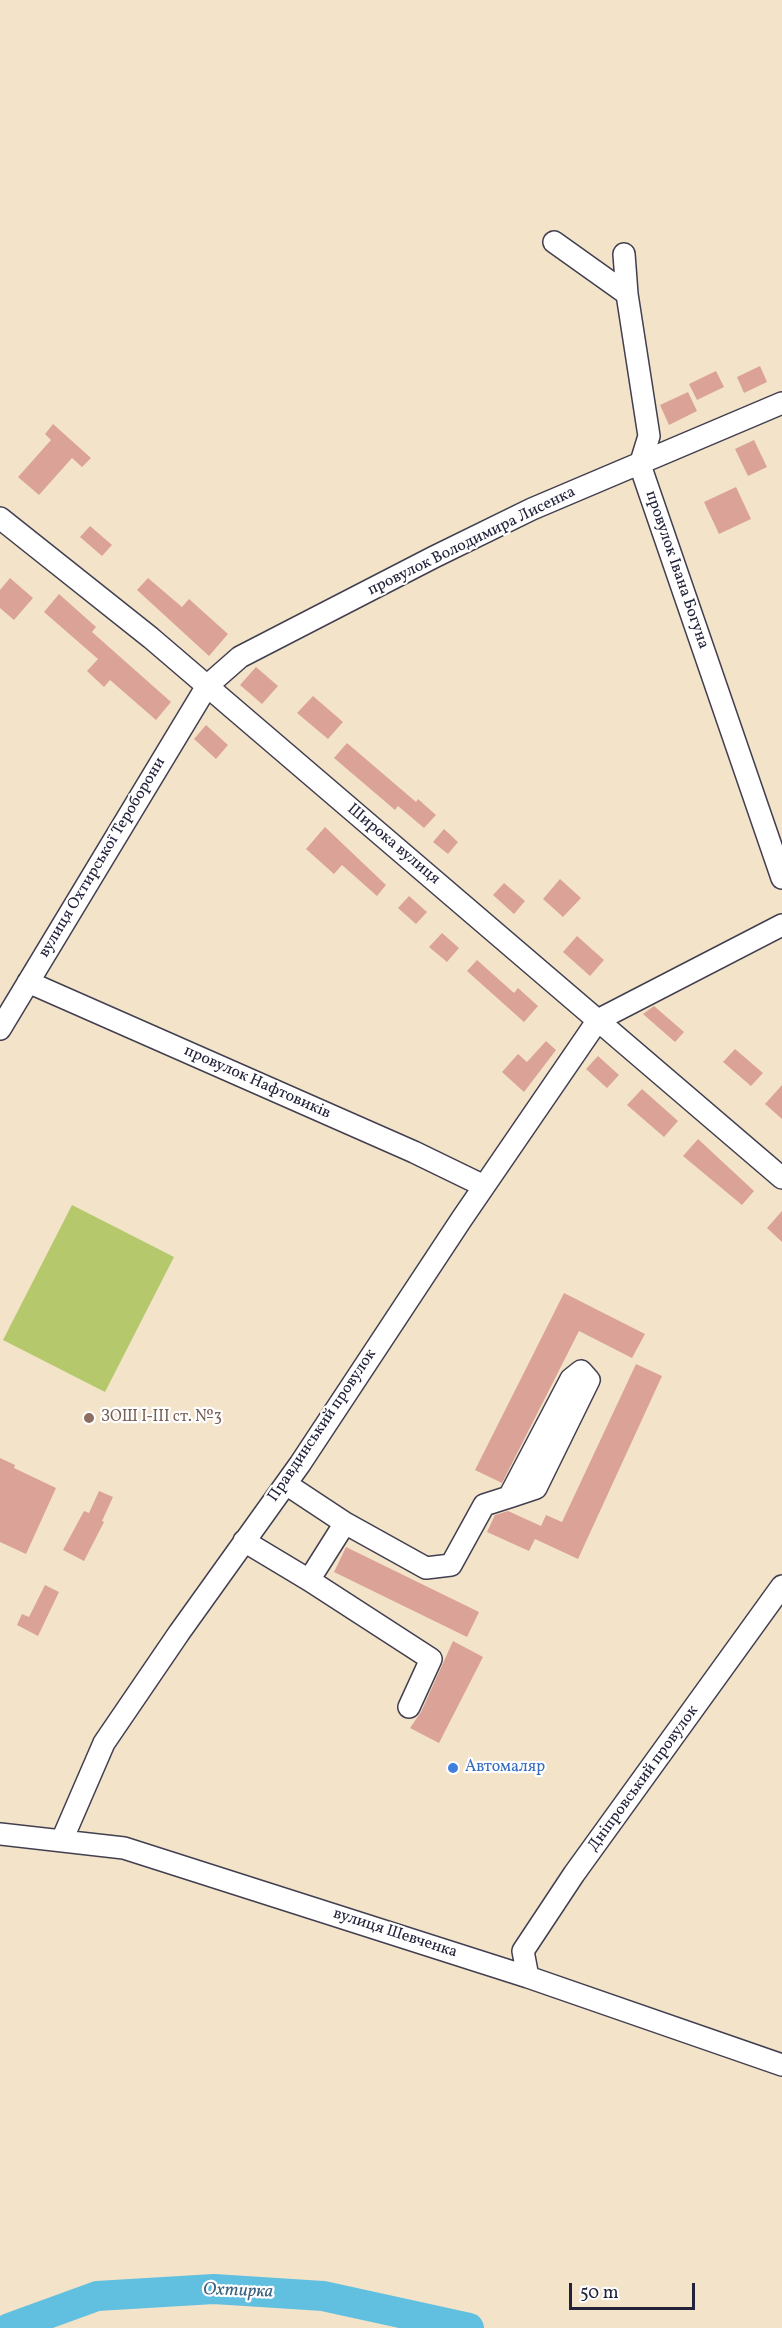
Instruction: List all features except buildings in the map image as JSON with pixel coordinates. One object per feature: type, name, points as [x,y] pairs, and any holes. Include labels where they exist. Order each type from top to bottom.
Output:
[{"type":"street","points":[[554,242],[627,294]]},
{"type":"street","points":[[624,254],[627,294],[649,436],[640,465]]},
{"type":"street","name":"провулок Володимира Лисенка","points":[[207,686],[240,657],[434,557],[532,509],[782,403]]},
{"type":"street","name":"провулок Івана Богуна","points":[[640,465],[764,820],[782,878]]},
{"type":"street","name":"Широка вулиця","points":[[0,518],[207,686],[782,1178]]},
{"type":"street","name":"вулиця Охтирської Тероборони","points":[[0,1029],[207,686]]},
{"type":"street","points":[[598,1020],[782,925]]},
{"type":"street","name":"провулок Нафтовиків","points":[[28,982],[414,1152],[484,1186]]},
{"type":"street","name":"Правдинський провулок","points":[[62,1840],[104,1743],[244,1540],[286,1484],[484,1186],[598,1020]]},
{"type":"street","points":[[286,1484],[345,1522],[426,1568],[451,1565],[484,1505],[509,1497],[536,1488],[589,1380],[581,1371],[572,1379],[509,1497]]},
{"type":"street","points":[[309,1580],[345,1522]]},
{"type":"street","points":[[244,1540],[431,1659],[409,1707]]},
{"type":"street","name":"Дніпровський провулок","points":[[528,1977],[523,1951],[580,1865],[782,1586]]},
{"type":"street","name":"вулиця Шевченка","points":[[0,1834],[124,1848],[528,1977],[782,2066]]},
{"type":"green space","points":[[72,1205],[174,1257],[105,1392],[3,1340]]},
{"type":"waterway","name":"Охтирка","points":[[9,2328],[97,2296],[214,2289],[323,2296],[469,2328]]},
{"type":"place","name":"ЗОШ І-ІІІ ст. №3","points":[[89,1418]]},
{"type":"place","name":"Автомаляр","points":[[453,1768]]}]
